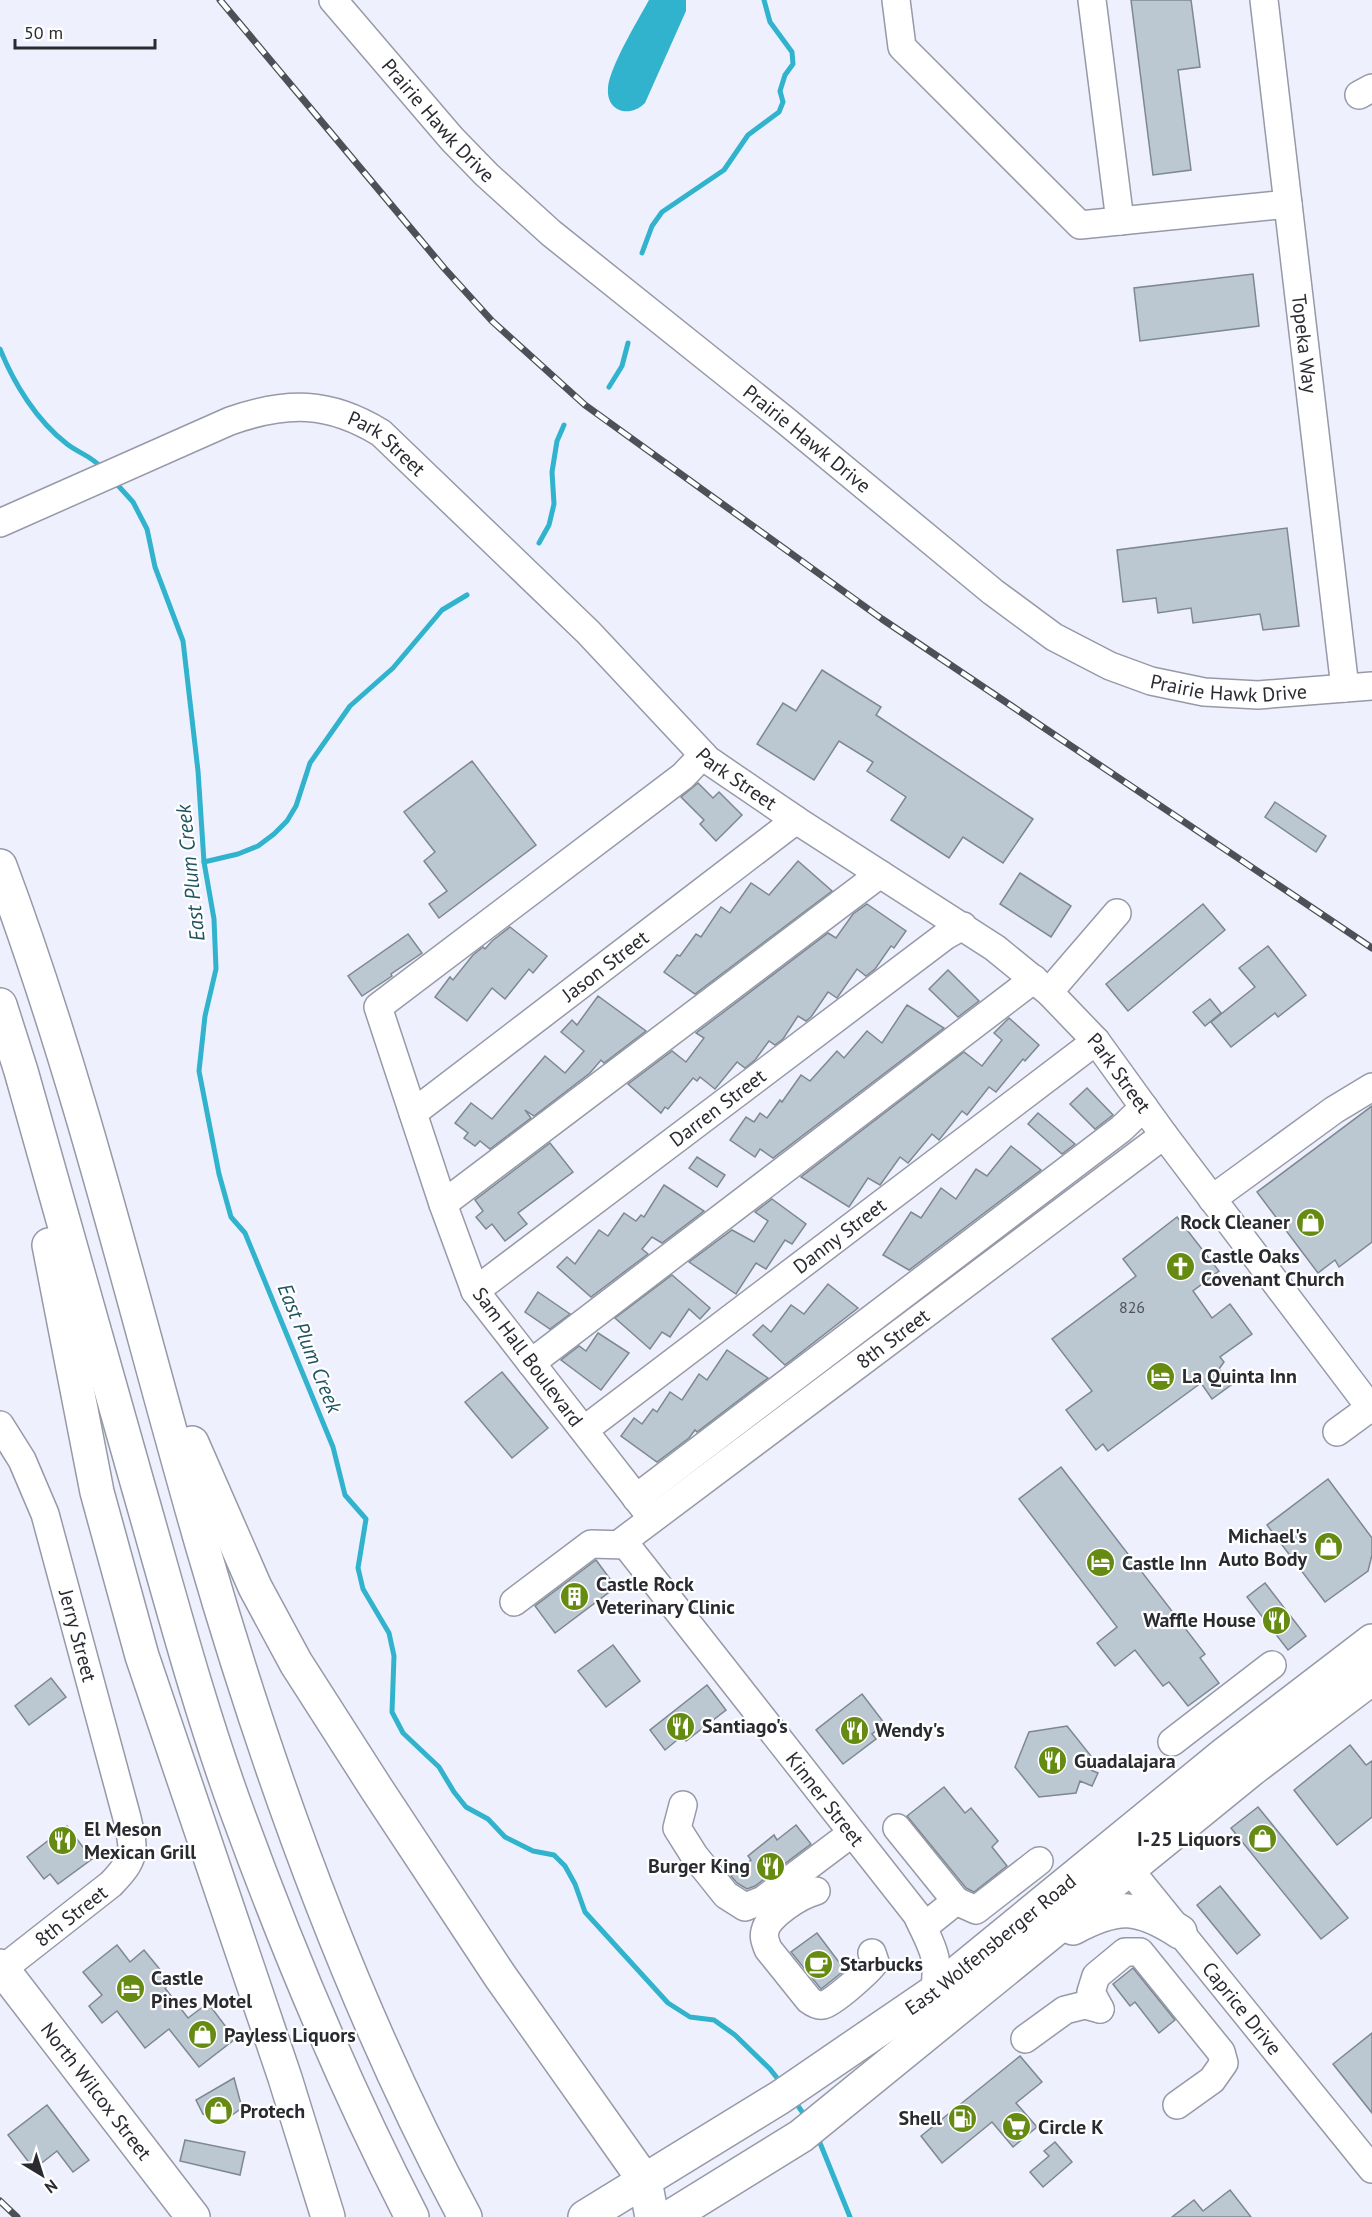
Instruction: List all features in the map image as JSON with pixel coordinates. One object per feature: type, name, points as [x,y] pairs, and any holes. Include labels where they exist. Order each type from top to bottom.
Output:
[{"type":"main road","points":[[0,866],[17,911],[98,1167],[203,1549],[240,1670],[300,1848],[388,2063],[465,2217]]},
{"type":"main road","points":[[0,1005],[21,1071],[170,1602],[237,1814],[310,1998],[378,2150],[412,2217]]},
{"type":"main road","points":[[21,1071],[61,1309],[97,1492],[118,1574],[142,1656],[328,2217]]},
{"type":"main road","points":[[119,1244],[171,1390],[204,1471],[255,1587],[275,1626],[296,1664],[500,1976],[645,2181],[652,2217]]},
{"type":"main road","name":"East Wolfensberger Road","points":[[670,2217],[801,2136],[1013,1965],[1226,1753],[1372,1641]]},
{"type":"main road","name":"East Wolfensberger Road","points":[[585,2217],[848,2052],[934,1992],[1040,1906],[1120,1858],[1252,1769],[1372,1678]]},
{"type":"main road","points":[[1013,1965],[1090,1919],[1119,1911],[1147,1913],[1180,1932]]},
{"type":"main road","name":"North Wilcox Street","points":[[1,1968],[193,2217]]},
{"type":"main road","points":[[304,2217],[312,2197],[311,2162]]},
{"type":"street","name":"Prairie Hawk Drive","points":[[333,0],[452,139],[487,175],[551,233],[786,421],[993,592],[1054,638],[1110,666],[1151,681],[1204,692],[1258,694],[1372,686]]},
{"type":"street","points":[[896,0],[902,47],[1080,225],[1288,204]]},
{"type":"street","points":[[1092,0],[1120,221]]},
{"type":"street","name":"Topeka Way","points":[[1264,0],[1345,688]]},
{"type":"street","name":"Park Street","points":[[0,523],[255,412],[277,407],[313,407],[348,416],[381,433],[588,632],[703,755],[728,775],[796,820],[963,926],[1041,985],[1096,1041],[1371,1409]]},
{"type":"street","name":"Sam Hall Boulevard","points":[[644,1508],[475,1291],[443,1204],[378,1007],[683,776],[703,755]]},
{"type":"street","name":"Jason Street","points":[[412,1113],[796,820]]},
{"type":"street","points":[[443,1204],[880,874]]},
{"type":"street","points":[[531,1363],[1041,985],[1117,913]]},
{"type":"street","name":"Darren Street","points":[[475,1291],[945,936],[963,926]]},
{"type":"street","name":"Danny Street","points":[[584,1430],[1096,1041]]},
{"type":"street","points":[[1212,1198],[1334,1110],[1372,1087]]},
{"type":"street","points":[[644,1508],[1121,1129],[1144,1107]]},
{"type":"street","name":"8th Street","points":[[624,1543],[644,1508],[1164,1135]]},
{"type":"street","points":[[1337,1432],[1371,1409]]},
{"type":"street","name":"Jerry Street","points":[[0,1425],[22,1460],[45,1515],[127,1818],[132,1839],[132,1856]]},
{"type":"street","points":[[514,1602],[591,1544],[624,1543]]},
{"type":"street","name":"Kinner Street","points":[[624,1543],[852,1833],[966,1966]]},
{"type":"street","points":[[1172,1742],[1272,1665]]},
{"type":"street","points":[[682,1805],[677,1828],[694,1855],[726,1895],[745,1907],[763,1900],[778,1890],[852,1833]]},
{"type":"street","points":[[897,1828],[956,1901],[976,1910],[1039,1862],[1035,1879],[1040,1906]]},
{"type":"street","name":"8th Street","points":[[1,1968],[111,1884],[127,1867],[132,1856]]},
{"type":"street","name":"Caprice Drive","points":[[1120,1858],[1368,2154]]},
{"type":"street","points":[[816,1891],[804,1894],[769,1921],[764,1932],[764,1940],[768,1949],[809,2000],[816,2005],[823,2005],[831,2001],[869,1970],[875,1962],[872,1953]]},
{"type":"street","points":[[924,1918],[956,1901]]},
{"type":"street","name":"Kinner Street","points":[[924,1918],[936,1958],[937,1973],[934,1992]]},
{"type":"street","points":[[1025,2039],[1065,2010],[1085,2005],[1100,2009],[1091,1992],[1096,1976],[1125,1952],[1140,1952],[1221,2052],[1224,2063],[1212,2080],[1177,2106]]},
{"type":"street","points":[[871,2080],[896,2043],[941,2008],[966,1966]]},
{"type":"water","points":[[649,0],[686,0],[686,11],[645,103],[632,111],[620,110],[615,107],[608,96],[610,79],[625,44]]},
{"type":"building","points":[[1131,0],[1191,0],[1200,67],[1178,70],[1191,170],[1153,175]]},
{"type":"building","points":[[1253,274],[1259,326],[1140,341],[1134,288]]},
{"type":"building","points":[[1287,528],[1299,626],[1263,630],[1260,614],[1193,623],[1191,608],[1158,613],[1156,598],[1123,602],[1117,550]]},
{"type":"building","points":[[822,670],[881,707],[876,715],[1033,819],[1003,863],[963,837],[949,858],[891,820],[906,797],[867,771],[873,762],[839,741],[814,780],[757,744],[783,703],[796,711]]},
{"type":"building","points":[[472,761],[536,845],[439,918],[429,904],[447,891],[424,861],[435,852],[404,812]]},
{"type":"building","points":[[698,783],[713,798],[719,792],[742,815],[716,841],[700,824],[704,820],[681,797]]},
{"type":"building","points":[[1275,802],[1326,836],[1316,852],[1265,817]]},
{"type":"building","points":[[798,861],[832,891],[695,994],[664,972],[677,955],[680,956],[696,934],[701,937],[721,907],[730,913],[751,883],[769,895]]},
{"type":"building","points":[[1020,873],[1071,906],[1051,937],[1000,904]]},
{"type":"building","points":[[867,904],[906,931],[894,948],[891,946],[875,969],[866,976],[857,969],[837,998],[828,992],[806,1021],[798,1016],[783,1039],[775,1045],[769,1041],[755,1060],[745,1068],[737,1062],[715,1089],[700,1077],[697,1081],[693,1078],[668,1109],[665,1107],[661,1113],[628,1084],[672,1051],[686,1062],[704,1038],[696,1033],[828,933],[836,938],[853,914]]},
{"type":"building","points":[[1203,904],[1225,930],[1128,1011],[1106,984]]},
{"type":"building","points":[[510,927],[547,956],[533,973],[529,969],[505,999],[492,988],[467,1021],[435,997],[450,977],[453,980],[473,955],[483,947],[485,949]]},
{"type":"building","points":[[408,934],[422,953],[362,996],[348,976]]},
{"type":"building","points":[[1268,946],[1306,995],[1278,1017],[1275,1013],[1231,1047],[1211,1022],[1255,987],[1239,968]]},
{"type":"building","points":[[948,970],[979,1001],[958,1017],[929,989]]},
{"type":"building","points":[[598,996],[646,1031],[604,1063],[601,1060],[590,1073],[534,1116],[525,1110],[531,1118],[490,1149],[480,1141],[475,1146],[464,1138],[468,1133],[455,1123],[471,1103],[492,1119],[545,1056],[565,1073],[584,1051],[561,1032],[572,1020],[577,1025]]},
{"type":"building","points":[[1210,999],[1221,1013],[1205,1026],[1193,1012]]},
{"type":"building","points":[[907,1005],[944,1028],[773,1158],[760,1149],[755,1157],[730,1140],[746,1117],[754,1122],[760,1113],[767,1118],[780,1100],[782,1102],[801,1075],[810,1081],[837,1051],[844,1058],[867,1031],[882,1043]]},
{"type":"building","points":[[1009,1018],[1039,1045],[1025,1061],[1023,1059],[996,1092],[989,1087],[967,1115],[962,1111],[939,1140],[932,1134],[908,1163],[900,1157],[880,1185],[868,1178],[849,1207],[801,1177],[964,1052],[982,1066],[1002,1040],[994,1033]]},
{"type":"building","points":[[1087,1088],[1113,1115],[1095,1129],[1070,1104]]},
{"type":"building","points":[[1372,1106],[1372,1242],[1339,1267],[1335,1260],[1318,1273],[1257,1192]]},
{"type":"building","points":[[1038,1113],[1075,1144],[1062,1154],[1028,1124]]},
{"type":"building","points":[[550,1143],[573,1172],[518,1213],[527,1224],[505,1241],[492,1224],[486,1229],[476,1217],[483,1211],[475,1200]]},
{"type":"building","points":[[1011,1146],[1041,1170],[909,1270],[883,1255],[911,1212],[921,1218],[941,1188],[956,1199],[976,1169],[987,1176]]},
{"type":"building","points":[[697,1157],[725,1175],[717,1187],[689,1168]]},
{"type":"building","points":[[664,1185],[704,1211],[662,1243],[652,1237],[642,1249],[648,1254],[591,1297],[557,1267],[567,1257],[575,1264],[599,1230],[608,1236],[624,1213],[636,1221],[641,1215],[644,1217]]},
{"type":"building","points":[[772,1199],[806,1224],[792,1244],[785,1240],[766,1269],[756,1263],[736,1294],[689,1262],[732,1230],[754,1242],[768,1221],[755,1212]]},
{"type":"building","points":[[1177,1217],[1219,1271],[1193,1291],[1212,1318],[1230,1304],[1252,1334],[1220,1357],[1224,1362],[1219,1369],[1231,1385],[1212,1399],[1201,1383],[1108,1451],[1103,1444],[1096,1450],[1066,1410],[1092,1391],[1052,1339],[1136,1276],[1123,1259]]},
{"type":"building","points":[[672,1275],[710,1308],[700,1319],[689,1309],[670,1337],[662,1332],[650,1349],[615,1318]]},
{"type":"building","points":[[828,1284],[858,1308],[785,1365],[753,1335],[763,1325],[771,1332],[791,1305],[804,1314]]},
{"type":"building","points":[[538,1292],[570,1314],[550,1329],[525,1312]]},
{"type":"building","points":[[598,1333],[629,1353],[601,1390],[561,1360],[579,1346],[586,1351]]},
{"type":"building","points":[[727,1350],[768,1378],[697,1432],[695,1430],[689,1438],[657,1462],[621,1436],[634,1418],[642,1424],[653,1409],[657,1412],[670,1392],[682,1400],[699,1374],[707,1380]]},
{"type":"building","points":[[502,1372],[548,1428],[512,1458],[465,1402]]},
{"type":"building","name":"Castle Inn","points":[[1061,1467],[1205,1654],[1200,1658],[1219,1683],[1188,1706],[1169,1682],[1163,1686],[1135,1650],[1115,1666],[1097,1643],[1117,1627],[1019,1499]]},
{"type":"building","name":"Michael's Auto Body","points":[[1328,1479],[1372,1538],[1372,1555],[1368,1571],[1325,1602],[1267,1525]]},
{"type":"building","name":"Castle Rock Veterinary Clinic","points":[[596,1560],[616,1587],[555,1633],[535,1606]]},
{"type":"building","points":[[1265,1583],[1306,1636],[1288,1650],[1247,1597]]},
{"type":"building","points":[[613,1645],[640,1681],[606,1707],[578,1671]]},
{"type":"building","points":[[51,1678],[66,1697],[29,1725],[15,1706]]},
{"type":"building","points":[[707,1685],[726,1710],[686,1741],[682,1736],[665,1750],[650,1730]]},
{"type":"building","points":[[862,1694],[885,1724],[872,1734],[876,1739],[843,1764],[816,1730]]},
{"type":"building","name":"Guadalajara","points":[[1067,1726],[1091,1756],[1086,1768],[1098,1773],[1092,1786],[1080,1781],[1076,1793],[1039,1797],[1015,1767],[1029,1732]]},
{"type":"building","points":[[1350,1745],[1366,1765],[1372,1761],[1372,1817],[1337,1845],[1294,1790]]},
{"type":"building","points":[[944,1787],[965,1813],[971,1808],[998,1841],[992,1847],[1007,1866],[974,1892],[966,1888],[907,1816]]},
{"type":"building","points":[[1258,1807],[1348,1918],[1321,1939],[1231,1828]]},
{"type":"building","points":[[796,1825],[811,1844],[755,1886],[747,1889],[737,1883],[731,1876],[751,1860],[748,1856],[774,1835],[777,1840]]},
{"type":"building","name":"El Meson Mexican Grill","points":[[67,1826],[92,1859],[58,1884],[50,1874],[44,1879],[27,1857]]},
{"type":"building","points":[[1220,1886],[1260,1935],[1237,1954],[1197,1905]]},
{"type":"building","name":"Starbucks","points":[[817,1933],[845,1970],[821,1989],[791,1952]]},
{"type":"building","points":[[117,1945],[130,1962],[144,1950],[171,1983],[165,1988],[188,2018],[208,2003],[235,2039],[199,2067],[169,2029],[145,2048],[117,2011],[102,2023],[89,2006],[102,1995],[83,1972]]},
{"type":"building","points":[[1133,1968],[1175,2020],[1159,2033],[1135,2002],[1130,2006],[1113,1984]]},
{"type":"building","points":[[1372,2033],[1372,2113],[1333,2064]]},
{"type":"building","points":[[1020,2056],[1042,2082],[1016,2103],[1037,2127],[1013,2147],[992,2122],[942,2163],[921,2136]]},
{"type":"building","points":[[234,2078],[242,2108],[225,2120],[203,2114],[196,2100]]},
{"type":"building","points":[[47,2105],[89,2160],[73,2172],[57,2151],[34,2169],[8,2135]]},
{"type":"building","points":[[185,2140],[245,2152],[240,2175],[180,2161]]},
{"type":"building","points":[[1055,2142],[1072,2162],[1043,2187],[1030,2172],[1049,2156],[1044,2151]]},
{"type":"building","points":[[1230,2190],[1251,2217],[1172,2217],[1194,2200],[1203,2211]]},
{"type":"waterway","points":[[642,253],[652,226],[662,212],[724,170],[748,135],[779,112],[783,102],[780,91],[785,75],[793,64],[792,52],[770,22],[764,0]]},
{"type":"waterway","points":[[609,387],[622,366],[628,343]]},
{"type":"waterway","name":"East Plum Creek","points":[[0,349],[19,388],[36,413],[56,435],[102,468]]},
{"type":"waterway","points":[[539,543],[549,525],[554,504],[552,472],[557,441],[564,425]]},
{"type":"waterway","name":"East Plum Creek","points":[[114,481],[133,502],[147,529],[155,567],[183,641],[198,771],[204,862],[214,919],[216,969],[205,1016],[199,1071],[219,1174],[231,1217],[245,1233],[333,1447],[345,1495],[366,1519],[358,1568],[363,1589],[389,1633],[394,1656],[392,1712],[403,1733],[439,1767],[466,1807],[488,1819],[505,1837],[533,1851],[554,1855],[565,1866],[575,1884],[585,1912],[668,2003],[690,2017],[714,2020],[735,2035],[781,2083]]},
{"type":"waterway","points":[[204,862],[238,854],[258,846],[287,821],[296,806],[310,763],[350,706],[393,668],[442,610],[467,595]]},
{"type":"waterway","name":"East Plum Creek","points":[[794,2100],[807,2119]]},
{"type":"waterway","name":"East Plum Creek","points":[[818,2138],[850,2217]]},
{"type":"railway","points":[[220,0],[444,268],[492,321],[585,405],[882,619],[1372,948]]},
{"type":"railway","points":[[0,2201],[17,2217]]},
{"type":"place","name":"Rock Cleaner","points":[[1311,1222]]},
{"type":"place","name":"Castle Oaks Covenant Church","points":[[1180,1267]]},
{"type":"place","name":"La Quinta Inn","points":[[1161,1376]]},
{"type":"place","name":"Michael's Auto Body","points":[[1328,1547]]},
{"type":"place","name":"Castle Inn","points":[[1101,1563]]},
{"type":"place","name":"Castle Rock Veterinary Clinic","points":[[575,1596]]},
{"type":"place","name":"Waffle House","points":[[1277,1620]]},
{"type":"place","name":"Santiago's","points":[[681,1726]]},
{"type":"place","name":"Wendy's","points":[[854,1730]]},
{"type":"place","name":"Guadalajara","points":[[1053,1761]]},
{"type":"place","name":"I-25 Liquors","points":[[1262,1839]]},
{"type":"place","name":"El Meson Mexican Grill","points":[[63,1841]]},
{"type":"place","name":"Burger King","points":[[771,1866]]},
{"type":"place","name":"Starbucks","points":[[819,1964]]},
{"type":"place","name":"Castle Pines Motel","points":[[130,1989]]},
{"type":"place","name":"Payless Liquors","points":[[203,2035]]},
{"type":"place","name":"Protech","points":[[219,2111]]},
{"type":"place","name":"Shell","points":[[963,2118]]},
{"type":"place","name":"Circle K","points":[[1017,2127]]}]
